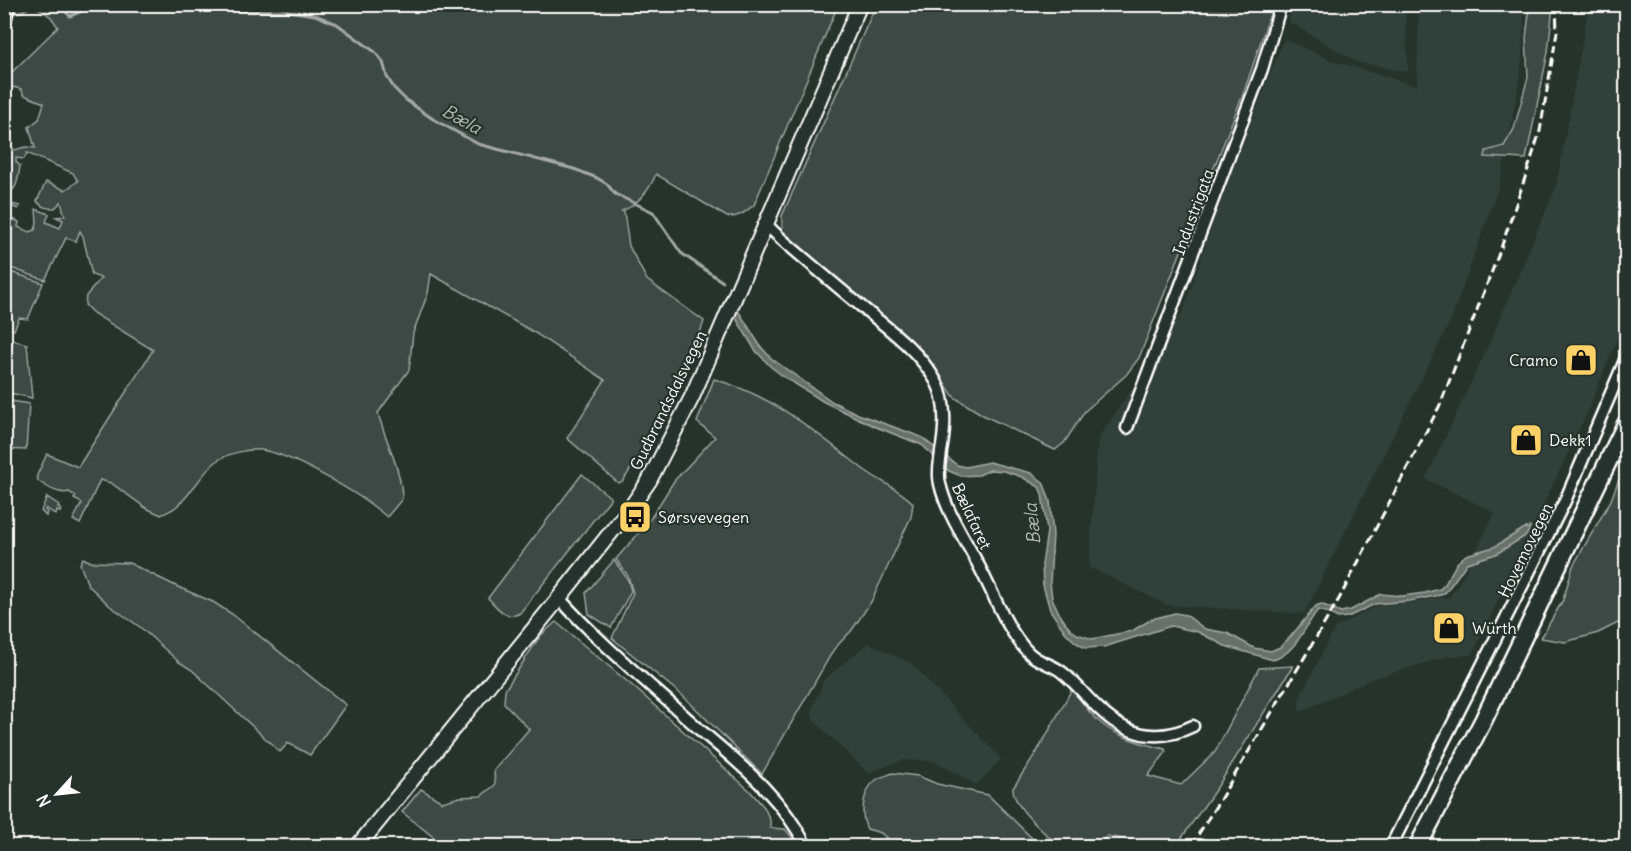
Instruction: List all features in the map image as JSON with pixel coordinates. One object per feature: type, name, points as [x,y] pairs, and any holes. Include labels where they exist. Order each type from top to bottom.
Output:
[{"type":"highway","points":[[1418,846],[1484,721],[1626,424]]},
{"type":"main road","name":"Gudbrandsdalsvegen","points":[[358,846],[631,507],[664,453],[692,397],[860,4]]},
{"type":"street","points":[[4,26],[9,4]]},
{"type":"street","name":"Industrigata","points":[[1127,428],[1262,69],[1281,4]]},
{"type":"street","name":"Bælafaret","points":[[766,224],[819,271],[891,328],[924,364],[937,383],[944,414],[939,483],[955,521],[1012,628],[1028,653],[1063,672],[1099,710],[1125,728],[1137,733],[1166,736],[1177,734],[1193,726]]},
{"type":"street","name":"Hovemovegen","points":[[1391,846],[1566,501],[1626,358]]},
{"type":"street","points":[[559,598],[596,635],[753,775],[791,819],[806,846]]},
{"type":"shaded area","points":[[12,5],[34,5],[20,12],[10,15]]},
{"type":"shaded area","points":[[34,5],[838,5],[754,205],[745,212],[727,217],[656,174],[643,196],[622,211],[629,246],[647,280],[704,321],[698,339],[684,358],[674,392],[650,439],[623,481],[618,483],[567,438],[605,380],[535,333],[431,274],[428,293],[413,333],[409,370],[378,413],[396,466],[402,499],[387,517],[362,498],[309,467],[275,453],[256,450],[232,454],[217,461],[206,471],[183,501],[174,509],[161,515],[146,508],[111,483],[100,480],[80,524],[73,520],[82,503],[74,499],[76,496],[69,492],[49,488],[38,481],[37,475],[47,454],[78,467],[153,350],[93,313],[85,305],[86,296],[101,278],[92,275],[80,231],[76,241],[66,238],[45,280],[5,266],[5,215],[19,222],[18,227],[30,232],[35,230],[37,223],[36,209],[49,214],[46,222],[60,228],[63,220],[56,217],[65,216],[61,202],[55,208],[49,208],[37,201],[46,182],[65,190],[78,181],[73,173],[27,153],[24,159],[16,158],[20,166],[17,183],[13,190],[5,194],[5,134],[10,146],[15,150],[25,147],[35,148],[29,127],[39,119],[44,103],[24,95],[21,89],[8,86],[5,79],[58,27],[51,17]]},
{"type":"shaded area","points":[[876,5],[1273,5],[1245,89],[1139,358],[1126,375],[1085,411],[1064,443],[1055,450],[983,415],[954,397],[924,352],[797,246],[782,230],[782,216]]},
{"type":"shaded area","points":[[1292,5],[1405,5],[1408,72],[1357,62],[1289,22]]},
{"type":"shaded area","points":[[1419,5],[1525,5],[1521,71],[1501,180],[1451,320],[1304,614],[1167,605],[1089,567],[1098,439],[1182,314],[1221,200],[1284,39],[1333,61],[1417,86]]},
{"type":"shaded area","points":[[1530,5],[1553,5],[1548,52],[1526,159],[1485,157],[1486,151],[1504,146],[1514,129],[1528,77],[1526,38]]},
{"type":"shaded area","points":[[1589,5],[1626,5],[1626,317],[1587,413],[1472,655],[1448,656],[1372,679],[1299,712],[1299,699],[1335,628],[1376,606],[1450,597],[1465,573],[1495,513],[1426,479],[1490,342],[1556,187]]},
{"type":"shaded area","points":[[5,204],[20,206],[18,209],[9,205],[5,215]]},
{"type":"shaded area","points":[[5,270],[43,283],[28,319],[19,318],[14,330],[5,327]]},
{"type":"shaded area","points":[[737,309],[761,347],[772,359],[833,402],[858,414],[921,437],[957,465],[966,467],[989,462],[1031,473],[1043,482],[1050,501],[1053,535],[1050,582],[1052,598],[1070,629],[1092,639],[1132,631],[1152,619],[1175,613],[1186,615],[1205,629],[1227,633],[1254,648],[1271,651],[1280,647],[1291,636],[1316,606],[1321,604],[1341,612],[1351,610],[1381,594],[1402,596],[1440,589],[1457,563],[1466,555],[1494,547],[1530,527],[1527,535],[1496,554],[1467,563],[1446,592],[1441,595],[1375,604],[1348,617],[1338,618],[1318,610],[1294,646],[1281,657],[1273,660],[1225,646],[1198,632],[1171,626],[1104,647],[1085,648],[1065,632],[1050,610],[1043,585],[1042,565],[1047,531],[1039,487],[1022,477],[1004,471],[990,470],[979,475],[961,476],[949,471],[922,445],[876,427],[824,402],[784,377],[755,350],[734,315]]},
{"type":"shaded area","points":[[13,340],[27,344],[32,398],[5,392],[5,352],[11,352]]},
{"type":"shaded area","points":[[714,379],[757,395],[793,416],[863,469],[913,503],[911,517],[871,602],[852,630],[834,649],[762,774],[683,696],[612,638],[633,593],[628,576],[616,559],[649,521],[674,481],[715,437],[697,422]]},
{"type":"shaded area","points":[[4,400],[29,404],[26,450],[5,449]]},
{"type":"shaded area","points":[[1626,446],[1626,619],[1598,633],[1565,642],[1541,638],[1563,600],[1573,566],[1611,500],[1621,474],[1621,457]]},
{"type":"shaded area","points":[[582,474],[611,498],[520,613],[506,614],[488,598]]},
{"type":"shaded area","points":[[47,497],[59,505],[61,510],[57,511],[56,515],[46,508],[46,516],[41,511]]},
{"type":"shaded area","points":[[83,558],[91,562],[129,563],[213,602],[232,614],[346,705],[310,755],[288,743],[280,752],[192,670],[179,662],[140,627],[110,606],[88,585],[80,564]]},
{"type":"shaded area","points":[[614,560],[628,580],[631,591],[611,628],[589,614],[586,593]]},
{"type":"shaded area","points":[[556,622],[635,688],[749,790],[764,807],[770,820],[770,828],[785,829],[799,846],[433,846],[437,840],[402,812],[421,789],[442,802],[460,797],[481,796],[495,785],[494,770],[529,729],[504,703],[505,690],[540,636]]},
{"type":"shaded area","points":[[868,643],[911,663],[1001,759],[977,785],[934,761],[903,760],[868,773],[813,720],[812,709],[824,680]]},
{"type":"shaded area","points":[[1293,666],[1218,786],[1176,846],[1107,836],[1098,846],[1060,846],[1030,820],[1014,795],[1013,788],[1041,745],[1072,689],[1103,725],[1137,742],[1165,749],[1166,752],[1148,776],[1181,785],[1215,752],[1259,668]]},
{"type":"shaded area","points":[[893,773],[918,776],[937,784],[988,795],[1040,846],[895,846],[881,833],[867,829],[863,817],[865,797],[871,785],[878,779]]},
{"type":"waterway","name":"Bæla","points":[[58,4],[70,16],[98,4]]},
{"type":"waterway","name":"Bæla","points":[[184,4],[214,10],[287,11],[315,15],[337,24],[375,52],[383,62],[387,77],[394,88],[406,100],[433,119],[478,144],[574,169],[597,178],[607,184],[615,194],[653,212],[681,253],[723,282]]},
{"type":"railway","points":[[1191,846],[1339,599],[1440,405],[1501,248],[1540,131],[1557,32],[1556,4]]},
{"type":"place","name":"Cramo","points":[[1581,360]]},
{"type":"place","name":"Dekk1","points":[[1526,440]]},
{"type":"place","name":"Sørsvevegen","points":[[635,517]]},
{"type":"place","name":"Würth","points":[[1449,628]]}]
